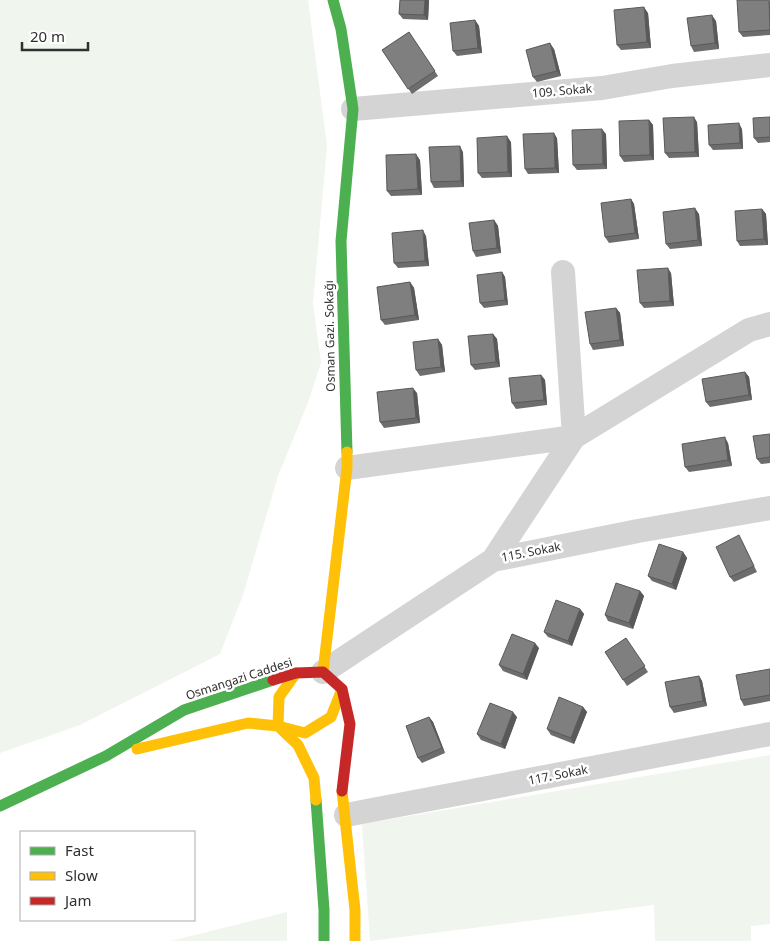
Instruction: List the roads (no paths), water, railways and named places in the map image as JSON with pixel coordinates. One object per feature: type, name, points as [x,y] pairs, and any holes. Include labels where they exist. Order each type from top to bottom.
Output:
[{"type":"main road","name":"Osman Gazi. Sokağı","points":[[323,672],[347,468],[341,241],[353,109],[341,29],[333,0]]},
{"type":"main road","name":"Osmangazi Caddesi","points":[[106,756],[184,710],[296,673],[323,672]]},
{"type":"main road","points":[[323,672],[342,689],[350,724],[342,795],[346,816],[355,910],[355,941]]},
{"type":"main road","points":[[296,673],[279,697],[278,726],[298,745],[314,778],[324,910],[324,941]]},
{"type":"main road","points":[[0,806],[106,756],[248,723],[278,726],[306,733],[331,717],[342,689]]},
{"type":"street","points":[[341,29],[344,0]]},
{"type":"street","name":"109. Sokak","points":[[353,109],[602,88],[672,76],[770,65]]},
{"type":"street","points":[[493,560],[574,437],[563,272]]},
{"type":"street","points":[[347,468],[574,437],[749,330],[770,324]]},
{"type":"street","name":"115. Sokak","points":[[323,672],[493,560],[638,531],[770,508]]},
{"type":"street","name":"117. Sokak","points":[[346,816],[770,734]]}]
